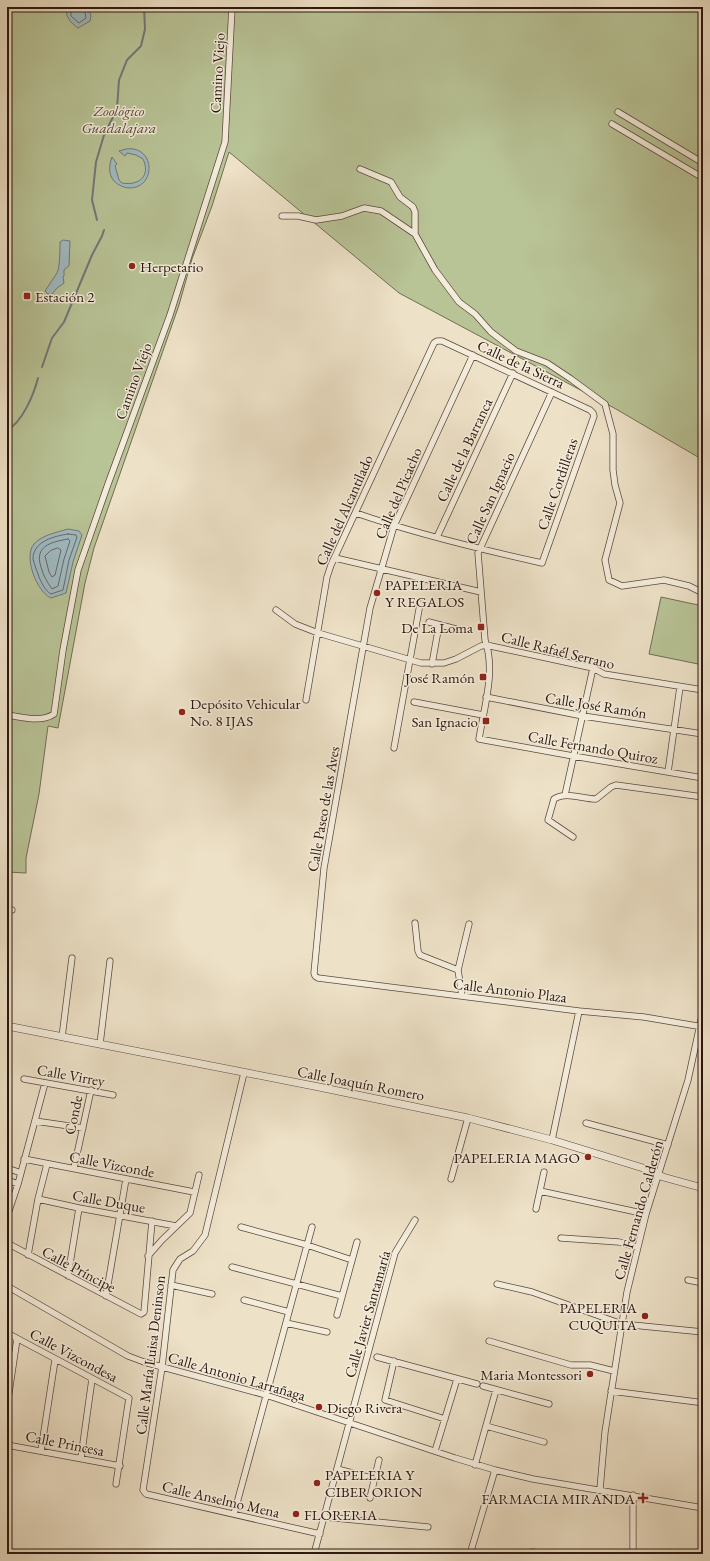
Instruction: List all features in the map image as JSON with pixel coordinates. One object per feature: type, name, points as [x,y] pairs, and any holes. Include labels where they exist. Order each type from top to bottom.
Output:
[{"type":"street","name":"Camino Viejo","points":[[7,714],[38,719],[48,718],[54,714],[63,650],[78,570],[170,315],[225,142],[232,7]]},
{"type":"street","points":[[618,112],[703,163]]},
{"type":"street","points":[[612,124],[703,178]]},
{"type":"street","points":[[360,169],[391,182],[400,197],[413,207],[415,212],[415,234]]},
{"type":"street","points":[[282,216],[298,216],[316,220],[342,216],[364,208],[381,211],[415,234],[447,288],[460,302],[475,314],[491,332],[516,351],[547,364],[571,379],[605,404],[613,434],[613,470],[620,503],[605,560],[610,580],[622,586],[664,580],[689,586],[703,593]]},
{"type":"street","name":"Calle de la Sierra","points":[[437,341],[442,341],[474,355],[590,410],[593,413]]},
{"type":"street","name":"Calle del Alcantilado","points":[[306,700],[327,577],[434,343],[437,341]]},
{"type":"street","name":"Calle del Picacho","points":[[363,647],[370,608],[394,526],[474,355]]},
{"type":"street","name":"Calle de la Barranca","points":[[437,537],[513,373]]},
{"type":"street","name":"Calle San Ignacio","points":[[479,739],[490,668],[489,654],[484,640],[478,553],[552,392]]},
{"type":"street","name":"Calle Cordilleras","points":[[479,549],[542,563],[594,416],[593,413]]},
{"type":"street","points":[[356,513],[394,526],[479,549]]},
{"type":"street","points":[[335,558],[481,592]]},
{"type":"street","points":[[394,748],[420,604]]},
{"type":"street","name":"Calle Rafaél Serrano","points":[[276,610],[295,624],[318,633],[410,661],[432,664],[444,663],[456,659],[480,646],[486,645],[593,668],[604,674],[703,690]]},
{"type":"street","points":[[429,622],[456,629]]},
{"type":"street","points":[[432,664],[439,625]]},
{"type":"street","name":"Calle Paseo de las Aves","points":[[315,976],[314,973],[324,868],[363,647]]},
{"type":"street","points":[[565,795],[593,668]]},
{"type":"street","points":[[668,772],[680,687]]},
{"type":"street","name":"Calle José Ramón","points":[[486,697],[583,716],[703,734]]},
{"type":"street","points":[[414,702],[482,715]]},
{"type":"street","name":"Calle Fernando Quiroz","points":[[479,739],[703,778]]},
{"type":"street","points":[[573,837],[548,820],[554,799],[558,796],[565,795],[596,799],[611,787],[616,785],[703,797]]},
{"type":"street","points":[[415,923],[418,951],[420,955],[458,970]]},
{"type":"street","points":[[462,996],[458,970],[469,924]]},
{"type":"street","points":[[62,1037],[72,958]]},
{"type":"street","points":[[100,1044],[110,961]]},
{"type":"street","name":"Calle Antonio Plaza","points":[[315,976],[318,978],[578,1011],[644,1017],[701,1027]]},
{"type":"street","points":[[552,1140],[578,1011]]},
{"type":"street","name":"Calle Fernando Calderón","points":[[600,1489],[614,1371],[637,1247],[688,1080],[701,1027],[703,1011]]},
{"type":"street","name":"Calle Joaquín Romero","points":[[7,1026],[468,1118],[552,1140],[643,1168],[658,1175],[703,1188]]},
{"type":"street","name":"Calle María Luisa Deninson","points":[[143,1490],[162,1367],[173,1270],[180,1259],[193,1251],[205,1235],[244,1073]]},
{"type":"street","name":"Calle Virrey","points":[[24,1079],[113,1095]]},
{"type":"street","points":[[7,1217],[18,1184],[45,1083]]},
{"type":"street","name":"Conde","points":[[74,1168],[90,1090]]},
{"type":"street","points":[[451,1180],[468,1118]]},
{"type":"street","points":[[35,1121],[83,1128]]},
{"type":"street","points":[[586,1123],[668,1145]]},
{"type":"street","name":"Calle Vizconde","points":[[24,1159],[194,1192]]},
{"type":"street","points":[[28,1254],[38,1199],[47,1164]]},
{"type":"street","points":[[7,1168],[21,1173]]},
{"type":"street","points":[[536,1209],[544,1172]]},
{"type":"street","points":[[148,1256],[190,1213],[199,1175]]},
{"type":"street","points":[[106,1296],[126,1179]]},
{"type":"street","points":[[7,1180],[18,1184]]},
{"type":"street","points":[[540,1191],[646,1214]]},
{"type":"street","name":"Calle Duque","points":[[38,1199],[176,1226]]},
{"type":"street","points":[[68,1276],[79,1208]]},
{"type":"street","name":"Calle Javier Santamaría","points":[[314,1554],[395,1253],[415,1220]]},
{"type":"street","points":[[148,1256],[152,1221]]},
{"type":"street","points":[[242,1227],[307,1245],[352,1260]]},
{"type":"street","points":[[234,1514],[312,1227]]},
{"type":"street","points":[[561,1238],[618,1242],[637,1247]]},
{"type":"street","points":[[337,1315],[357,1242]]},
{"type":"street","name":"Calle Príncipe","points":[[7,1243],[141,1314],[144,1312],[148,1256]]},
{"type":"street","points":[[232,1268],[342,1296]]},
{"type":"street","points":[[688,1280],[703,1282]]},
{"type":"street","points":[[497,1284],[532,1292],[622,1324],[703,1332]]},
{"type":"street","points":[[171,1285],[212,1294]]},
{"type":"street","name":"Calle Antonio Larrañaga","points":[[7,1286],[128,1356],[162,1367],[266,1395],[475,1465],[533,1479],[600,1489],[703,1508]]},
{"type":"street","points":[[244,1300],[289,1312]]},
{"type":"street","points":[[286,1323],[327,1332]]},
{"type":"street","name":"Calle Vizcondesa","points":[[7,1333],[55,1360],[129,1398],[120,1466]]},
{"type":"street","points":[[7,1404],[17,1339]]},
{"type":"street","points":[[489,1341],[571,1365],[590,1365],[614,1371]]},
{"type":"street","points":[[377,1357],[549,1404]]},
{"type":"street","points":[[41,1451],[55,1360]]},
{"type":"street","points":[[394,1361],[385,1400],[445,1419]]},
{"type":"street","points":[[80,1458],[92,1379]]},
{"type":"street","points":[[435,1452],[457,1379]]},
{"type":"street","points":[[475,1465],[496,1390]]},
{"type":"street","points":[[611,1391],[697,1402],[703,1407]]},
{"type":"street","points":[[486,1426],[544,1442]]},
{"type":"street","name":"Calle Princesa","points":[[7,1445],[120,1466]]},
{"type":"street","points":[[370,1498],[379,1460]]},
{"type":"street","points":[[116,1484],[120,1466]]},
{"type":"street","points":[[337,1469],[375,1478]]},
{"type":"street","points":[[470,1554],[495,1470]]},
{"type":"street","name":"Calle Anselmo Mena","points":[[143,1490],[146,1494],[320,1534]]},
{"type":"street","points":[[633,1495],[633,1554]]},
{"type":"street","points":[[324,1517],[428,1527]]},
{"type":"street","points":[[532,1552],[544,1554]]},
{"type":"green space","name":"Zoológico Guadalajara","points":[[7,7],[703,7],[703,460],[616,409],[399,293],[229,152],[212,206],[192,259],[179,305],[94,548],[85,583],[58,728],[48,726],[39,794],[26,858],[26,873],[7,872]]},
{"type":"green space","points":[[661,597],[703,606],[703,665],[649,654]]},
{"type":"water","points":[[67,7],[88,7],[91,16],[90,21],[78,28],[67,16]]},
{"type":"water","points":[[136,149],[143,153],[147,159],[149,167],[148,174],[145,181],[139,186],[130,188],[121,186],[114,181],[111,175],[110,163],[112,157],[117,164],[115,166],[119,180],[122,183],[134,183],[144,175],[145,165],[143,159],[136,155],[127,153],[125,156],[119,151]]},
{"type":"water","points":[[63,240],[70,241],[69,266],[64,270],[64,283],[52,294],[48,294],[45,291],[57,273],[60,258],[60,242]]},
{"type":"water","points":[[68,529],[79,531],[82,535],[73,562],[66,593],[51,598],[41,589],[33,574],[30,557],[31,550],[34,544],[41,538]]},
{"type":"waterway","points":[[97,220],[92,200],[96,162],[104,135],[117,109],[119,80],[127,60],[141,46],[145,29],[144,7]]},
{"type":"waterway","points":[[42,367],[52,338],[64,322],[104,230]]},
{"type":"waterway","points":[[7,430],[18,421],[27,407],[34,392],[38,378]]},
{"type":"place","name":"Herpetario","points":[[132,266]]},
{"type":"place","name":"Estación 2","points":[[27,296]]},
{"type":"place","name":"PAPELERIA Y REGALOS","points":[[377,593]]},
{"type":"place","name":"De La Loma","points":[[481,627]]},
{"type":"place","name":"José Ramón","points":[[483,677]]},
{"type":"place","name":"Depósito Vehicular No. 8 IJAS","points":[[182,712]]},
{"type":"place","name":"San Ignacio","points":[[486,721]]},
{"type":"place","name":"PAPELERIA MAGO","points":[[588,1157]]},
{"type":"place","name":"PAPELERIA CUQUITA","points":[[645,1316]]},
{"type":"place","name":"Maria Montessori","points":[[590,1374]]},
{"type":"place","name":"Diego Rivera","points":[[319,1407]]},
{"type":"place","name":"PAPELERIA Y CIBER ORION","points":[[317,1483]]},
{"type":"place","name":"FARMACIA MIRANDA","points":[[643,1498]]},
{"type":"place","name":"FLORERIA","points":[[296,1514]]}]
